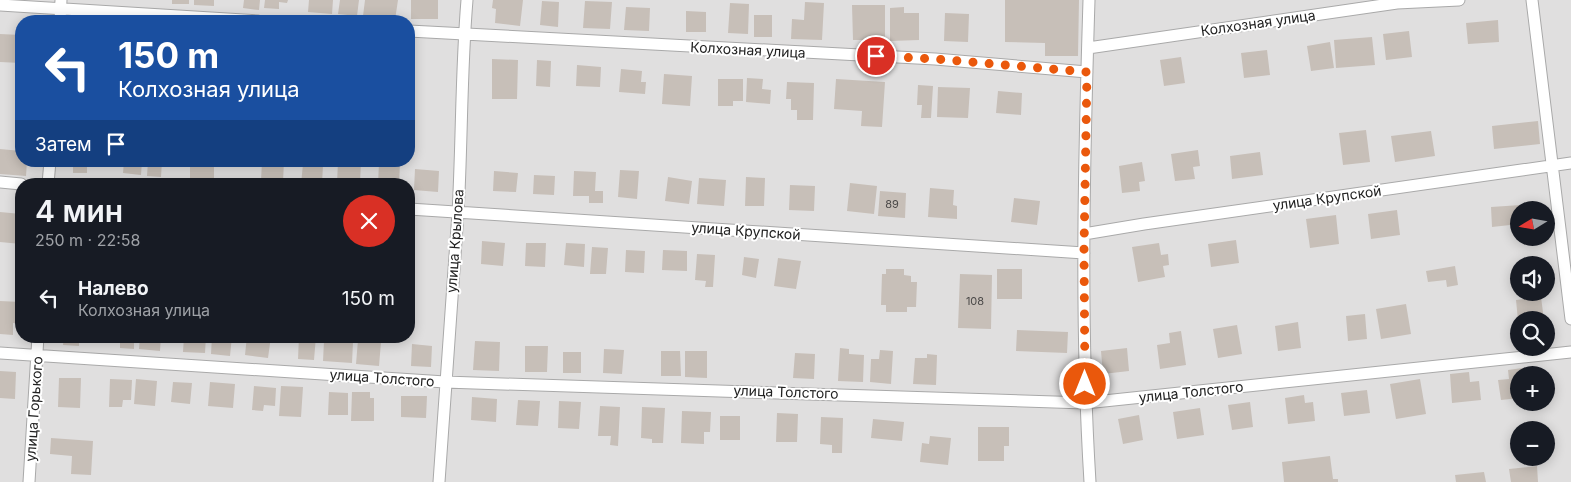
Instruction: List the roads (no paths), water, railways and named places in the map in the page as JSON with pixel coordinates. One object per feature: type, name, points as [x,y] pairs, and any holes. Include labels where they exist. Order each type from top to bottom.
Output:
[{"type":"street","name":"улица Крылова","points":[[439,482],[458,212],[464,35],[467,0]]},
{"type":"street","points":[[1089,0],[1084,253],[1085,403],[1090,482]]},
{"type":"street","name":"Колхозная улица","points":[[1088,48],[1397,3],[1459,0]]},
{"type":"street","points":[[1532,0],[1571,319]]},
{"type":"street","points":[[0,5],[61,4],[188,15]]},
{"type":"street","name":"Колхозная улица","points":[[415,31],[936,59],[1087,72]]},
{"type":"street","name":"улица Крупской","points":[[1084,234],[1154,222],[1571,163]]},
{"type":"street","points":[[0,182],[15,183]]},
{"type":"street","name":"улица Крупской","points":[[415,209],[1084,253]]},
{"type":"street","name":"улица Горького","points":[[29,482],[38,343]]},
{"type":"street","name":"улица Толстого","points":[[0,354],[445,382],[1085,403],[1571,352]]}]
